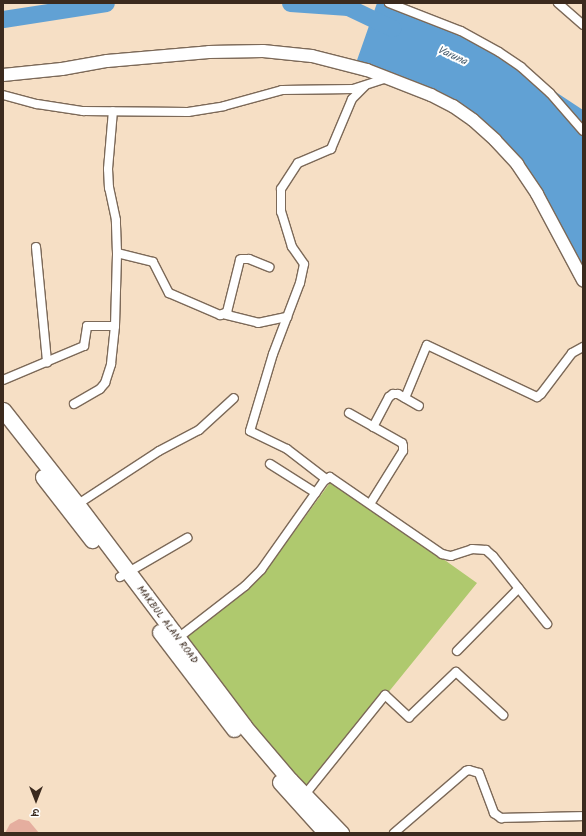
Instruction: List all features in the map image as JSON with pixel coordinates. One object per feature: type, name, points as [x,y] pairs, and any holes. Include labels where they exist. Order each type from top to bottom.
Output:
[{"type":"highway","name":"MAKBUL ALAN ROAD","points":[[3,410],[73,507],[198,674]]},
{"type":"highway","name":"MAKBUL ALAN ROAD","points":[[3,423],[73,507]]},
{"type":"highway","name":"MAKBUL ALAN ROAD","points":[[124,575],[178,638],[219,711],[301,799],[326,833]]},
{"type":"highway","name":"MAKBUL ALAN ROAD","points":[[301,799],[341,833]]},
{"type":"street","points":[[389,3],[461,31],[499,52],[521,67],[550,93],[583,131]]},
{"type":"street","points":[[558,3],[583,25]]},
{"type":"street","points":[[3,75],[62,69],[107,61],[209,52],[263,51],[312,56],[367,70],[431,95],[453,106],[473,120],[495,140],[517,164],[537,194],[583,280]]},
{"type":"street","points":[[3,95],[37,104],[83,111],[204,111],[282,90],[339,90],[365,86],[386,78]]},
{"type":"street","points":[[365,86],[352,99],[331,149],[298,163],[281,189],[281,212],[292,247],[304,264],[300,283],[273,354],[250,431],[287,449],[326,479],[333,478],[442,554],[451,556],[472,549],[486,550],[519,588],[547,624]]},
{"type":"street","points":[[74,404],[91,395],[105,383],[111,364],[115,326],[116,220],[108,179],[113,112]]},
{"type":"street","points":[[36,246],[47,362]]},
{"type":"street","points":[[116,253],[153,262],[169,294],[217,314],[223,314],[258,323],[287,317]]},
{"type":"street","points":[[223,314],[228,308],[240,260],[242,258],[249,259],[270,267]]},
{"type":"street","points":[[3,380],[84,346],[87,326],[115,326]]},
{"type":"street","points":[[405,398],[427,345],[537,397],[541,394],[572,353],[583,347]]},
{"type":"street","points":[[373,427],[391,394],[395,393],[419,406]]},
{"type":"street","points":[[73,507],[160,451],[199,430],[234,398]]},
{"type":"street","points":[[349,413],[402,443],[403,448],[370,504]]},
{"type":"street","points":[[270,464],[316,493]]},
{"type":"street","points":[[178,638],[245,586],[261,570],[326,479]]},
{"type":"street","points":[[124,575],[187,538]]},
{"type":"street","points":[[457,651],[519,588]]},
{"type":"street","points":[[301,799],[385,695],[409,717],[456,672],[502,715]]},
{"type":"street","points":[[394,833],[469,770],[479,773],[494,813],[501,818],[583,816]]},
{"type":"green space","points":[[332,480],[477,583],[301,800],[181,640],[267,569]]},
{"type":"water","points":[[377,3],[403,3],[450,22],[583,110],[583,283],[529,176],[450,100],[356,63]]},
{"type":"building","points":[[19,819],[29,821],[39,833],[5,833],[10,824]]},
{"type":"waterway","name":"Varuna","points":[[3,19],[106,3]]},
{"type":"waterway","name":"Varuna","points":[[290,3],[348,7],[392,28]]}]
